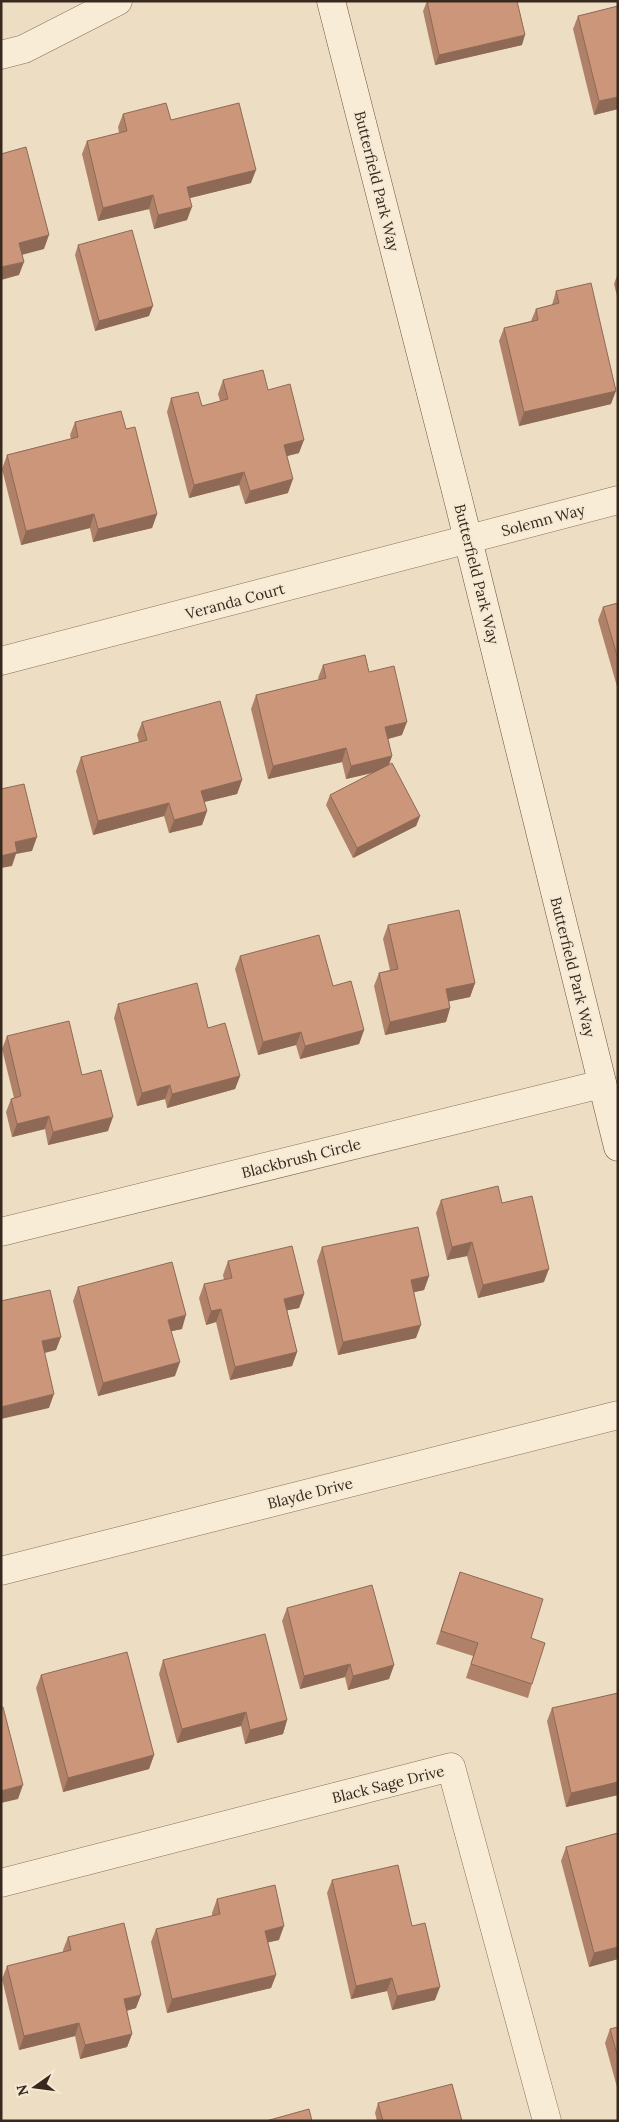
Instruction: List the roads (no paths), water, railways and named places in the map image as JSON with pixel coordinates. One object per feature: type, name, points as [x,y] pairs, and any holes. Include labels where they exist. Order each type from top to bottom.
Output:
[{"type":"street","points":[[1,55],[24,49],[118,1]]},
{"type":"street","name":"Butterfield Park Way","points":[[331,1],[468,540],[618,1147]]},
{"type":"street","name":"Solemn Way","points":[[468,540],[618,500]]},
{"type":"street","name":"Veranda Court","points":[[1,662],[468,540]]},
{"type":"street","name":"Blackbrush Circle","points":[[1,1232],[602,1084]]},
{"type":"street","name":"Blayde Drive","points":[[1,1571],[618,1415]]},
{"type":"street","name":"Black Sage Drive","points":[[1,1883],[451,1767],[547,2121]]}]
